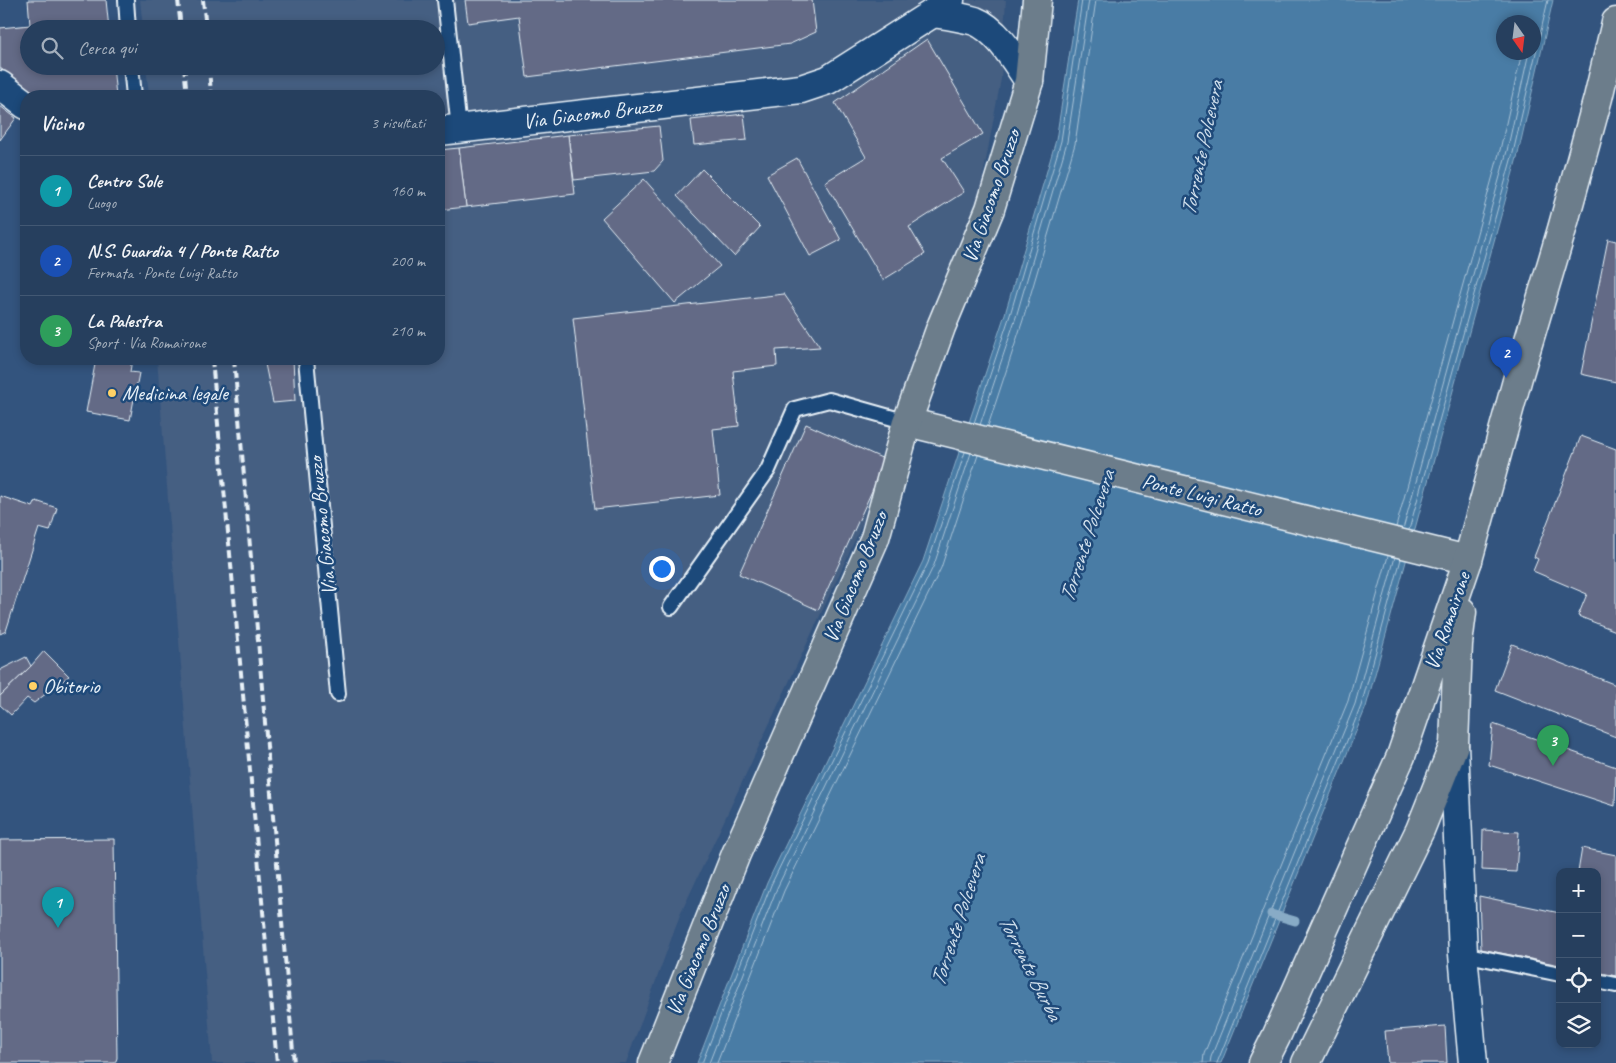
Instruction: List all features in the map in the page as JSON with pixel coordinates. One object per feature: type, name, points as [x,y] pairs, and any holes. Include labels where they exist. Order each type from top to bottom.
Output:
[{"type":"main road","name":"Via Giacomo Bruzzo","points":[[653,1063],[736,854],[876,538],[907,422],[941,328],[990,209],[1028,81],[1037,0]]},
{"type":"main road","points":[[1468,560],[1518,377],[1562,229],[1598,98],[1616,22]]},
{"type":"main road","name":"Ponte Luigi Ratto","points":[[907,422],[1468,560]]},
{"type":"main road","name":"Via Romairone","points":[[1306,1063],[1420,830],[1454,745],[1458,644],[1468,560]]},
{"type":"main road","name":"Via Romairone","points":[[1263,1063],[1400,756],[1468,560]]},
{"type":"street","name":"Via Giacomo Bruzzo","points":[[449,130],[801,88],[828,80],[942,6],[976,22],[992,33],[1008,49],[1028,81]]},
{"type":"street","points":[[0,85],[20,100]]},
{"type":"street","points":[[1454,745],[1463,954],[1473,1063]]},
{"type":"lane","points":[[126,0],[127,20]]},
{"type":"lane","points":[[445,0],[449,130]]},
{"type":"lane","points":[[132,75],[133,90]]},
{"type":"lane","name":"Via Giacomo Bruzzo","points":[[307,365],[338,694]]},
{"type":"lane","points":[[671,607],[768,470],[795,409],[829,400],[907,422]]},
{"type":"lane","points":[[1463,954],[1556,973]]},
{"type":"lane","points":[[1601,982],[1616,985]]},
{"type":"shaded area","points":[[140,0],[1006,0],[1001,79],[977,209],[896,407],[889,464],[680,915],[626,1063],[212,1063],[157,365],[445,365],[445,90],[148,90],[147,75],[445,75],[445,20],[142,20]]},
{"type":"water","points":[[1078,0],[1553,0],[1541,53],[1541,15],[1496,15],[1496,60],[1539,60],[1518,154],[1366,707],[1221,1063],[697,1063],[767,883],[923,561],[1005,314],[1056,140]]},
{"type":"building","points":[[28,0],[106,0],[108,20],[30,20]]},
{"type":"building","points":[[465,0],[812,0],[816,32],[790,44],[527,77],[519,16],[468,23]]},
{"type":"building","points":[[20,26],[20,75],[114,75],[115,90],[31,90],[0,68],[0,28]]},
{"type":"building","points":[[927,39],[983,134],[942,158],[964,192],[909,227],[925,254],[883,280],[825,182],[866,157],[835,103]]},
{"type":"building","points":[[0,106],[16,118],[0,140]]},
{"type":"building","points":[[744,114],[747,140],[694,145],[691,120]]},
{"type":"building","points":[[659,126],[663,161],[654,171],[574,180],[568,135]]},
{"type":"building","points":[[568,135],[575,194],[466,207],[459,148]]},
{"type":"building","points":[[459,148],[466,207],[445,209],[445,149]]},
{"type":"building","points":[[797,158],[841,240],[810,256],[767,175]]},
{"type":"building","points":[[702,169],[760,227],[734,256],[677,196]]},
{"type":"building","points":[[644,179],[720,266],[675,303],[602,218]]},
{"type":"building","points":[[1608,239],[1616,241],[1616,382],[1581,374]]},
{"type":"building","points":[[784,294],[820,347],[776,350],[777,366],[733,371],[739,426],[713,429],[720,495],[595,509],[573,318]]},
{"type":"building","name":"Medicina legale","points":[[95,365],[131,365],[130,372],[139,373],[130,420],[86,412]]},
{"type":"building","points":[[265,365],[293,365],[295,401],[273,403]]},
{"type":"building","points":[[806,424],[886,460],[818,610],[739,574]]},
{"type":"building","points":[[1581,436],[1616,449],[1616,631],[1578,616],[1587,594],[1533,571],[1538,559],[1534,557]]},
{"type":"building","points":[[0,496],[33,507],[36,501],[57,508],[50,531],[39,528],[6,631],[0,634]]},
{"type":"building","points":[[1512,644],[1616,685],[1616,737],[1495,690]]},
{"type":"building","name":"Obitorio","points":[[44,651],[69,676],[34,703],[27,698],[11,715],[0,705],[0,696]]},
{"type":"building","points":[[26,657],[31,666],[0,696],[0,670]]},
{"type":"building","points":[[1493,724],[1616,767],[1615,806],[1489,765]]},
{"type":"building","points":[[1483,830],[1519,832],[1516,872],[1482,870]]},
{"type":"building","points":[[114,839],[117,1058],[115,1063],[0,1063],[0,840]]},
{"type":"building","points":[[1582,848],[1616,855],[1616,976],[1601,973],[1601,868],[1579,868]]},
{"type":"building","points":[[1479,896],[1556,912],[1556,964],[1481,949]]},
{"type":"building","points":[[1445,1026],[1447,1063],[1388,1063],[1385,1031]]},
{"type":"waterway","points":[[1271,914],[1295,921]]},
{"type":"railway","points":[[178,0],[180,20]]},
{"type":"railway","points":[[203,0],[205,20]]},
{"type":"railway","points":[[185,75],[186,90]]},
{"type":"railway","points":[[210,75],[211,90]]},
{"type":"railway","points":[[213,365],[277,1063]]},
{"type":"railway","points":[[235,365],[294,1063]]},
{"type":"place","name":"N.S. Guardia 4 / Ponte Ratto","points":[[1506,378]]},
{"type":"place","name":"Medicina legale","points":[[112,393]]},
{"type":"place","name":"Obitorio","points":[[33,686]]},
{"type":"place","name":"La Palestra","points":[[1553,766]]},
{"type":"place","name":"Centro Sole","points":[[58,928]]},
{"type":"water label","name":"Torrente Polcevera","points":[[1201,148]]},
{"type":"water label","name":"Torrente Polcevera","points":[[1086,536]]},
{"type":"water label","name":"Torrente Polcevera","points":[[957,920]]},
{"type":"water label","name":"Torrente Burba","points":[[1031,967]]}]
